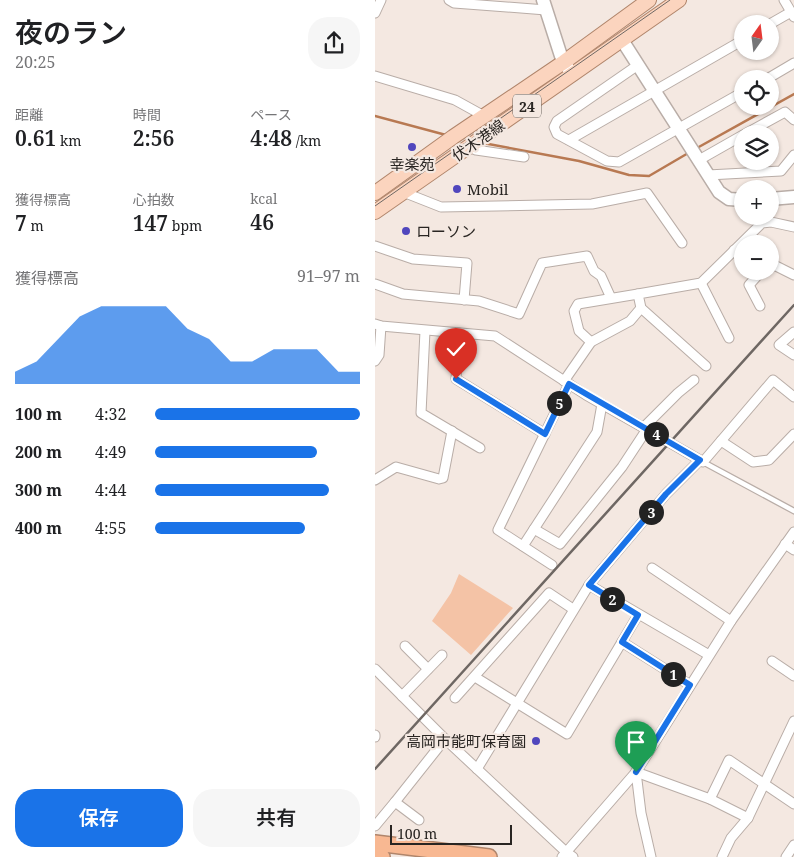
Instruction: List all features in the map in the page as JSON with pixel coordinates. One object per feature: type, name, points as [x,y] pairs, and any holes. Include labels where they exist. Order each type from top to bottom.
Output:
[{"type":"highway","points":[[375,843],[489,857]]},
{"type":"highway","points":[[375,856],[381,857]]},
{"type":"main road","name":"伏木港線","points":[[375,193],[564,62],[649,0]]},
{"type":"main road","name":"伏木港線","points":[[375,212],[679,0]]},
{"type":"street","points":[[375,13],[381,0]]},
{"type":"street","points":[[449,0],[454,3],[545,5],[564,62],[572,75]]},
{"type":"street","points":[[779,20],[793,14],[784,0]]},
{"type":"street","points":[[622,40],[707,175],[719,192],[729,199],[734,199]]},
{"type":"street","points":[[569,140],[734,45]]},
{"type":"street","points":[[779,72],[794,63]]},
{"type":"street","points":[[638,65],[557,121],[554,127],[557,134],[607,161],[619,162],[734,97]]},
{"type":"street","points":[[375,76],[455,100],[484,116]]},
{"type":"street","points":[[761,125],[785,112],[794,120]]},
{"type":"street","points":[[699,160],[734,140]]},
{"type":"street","points":[[468,147],[476,150],[523,157]]},
{"type":"street","points":[[707,175],[781,171],[794,155]]},
{"type":"street","points":[[403,192],[441,207],[592,204],[647,192],[682,243]]},
{"type":"street","points":[[779,199],[794,197]]},
{"type":"street","points":[[749,235],[761,223],[771,222],[794,227]]},
{"type":"street","points":[[375,246],[413,259],[467,263],[465,300]]},
{"type":"street","points":[[591,342],[579,331],[575,311],[578,304],[701,282],[734,250]]},
{"type":"street","points":[[375,284],[403,294],[479,301],[519,314],[542,263],[587,256],[594,271],[601,276],[611,298]]},
{"type":"street","points":[[779,268],[794,275]]},
{"type":"street","points":[[752,280],[749,285],[760,306]]},
{"type":"street","points":[[701,282],[729,338]]},
{"type":"street","points":[[638,294],[641,308],[706,366]]},
{"type":"street","points":[[552,565],[498,530],[545,434],[566,382],[591,342],[630,321],[641,308]]},
{"type":"street","points":[[375,361],[379,355],[378,325],[495,336],[602,404],[702,461]]},
{"type":"street","points":[[425,330],[421,412],[480,448]]},
{"type":"street","points":[[794,332],[779,345],[794,355]]},
{"type":"street","points":[[459,333],[456,379],[545,434]]},
{"type":"street","points":[[534,529],[560,544],[622,467],[645,428],[678,393],[694,380]]},
{"type":"street","points":[[477,769],[589,585],[666,494],[721,441],[773,380],[794,397]]},
{"type":"street","points":[[523,546],[597,432],[602,404]]},
{"type":"street","points":[[375,480],[397,467],[439,479],[443,478],[452,431]]},
{"type":"street","points":[[721,441],[753,462],[769,460],[794,434]]},
{"type":"street","points":[[375,669],[445,739],[567,855],[636,772],[731,621],[794,532]]},
{"type":"street","points":[[785,544],[794,550]]},
{"type":"street","points":[[653,568],[731,621]]},
{"type":"street","points":[[589,585],[709,656]]},
{"type":"street","points":[[455,698],[549,593],[573,609]]},
{"type":"street","points":[[475,677],[567,734],[638,615]]},
{"type":"street","points":[[622,642],[690,685]]},
{"type":"street","points":[[405,646],[428,669]]},
{"type":"street","points":[[402,696],[442,655]]},
{"type":"street","points":[[772,661],[794,676]]},
{"type":"street","points":[[722,857],[731,838],[749,818],[794,721]]},
{"type":"street","points":[[375,826],[445,739]]},
{"type":"street","points":[[710,799],[729,760],[794,804]]},
{"type":"street","points":[[636,772],[710,799],[749,818]]},
{"type":"street","points":[[636,772],[641,813],[651,857]]},
{"type":"street","points":[[395,802],[419,820]]},
{"type":"street","points":[[786,857],[794,845]]},
{"type":"lane","points":[[702,461],[794,511]]},
{"type":"shaded area","points":[[459,574],[513,608],[471,655],[432,621],[451,593]]},
{"type":"waterway","points":[[697,148],[794,94]]},
{"type":"waterway","points":[[375,116],[446,135]]},
{"type":"waterway","points":[[483,143],[579,161],[629,175],[649,176],[690,152]]},
{"type":"tram line","points":[[375,206],[670,0]]},
{"type":"railway","points":[[375,769],[794,305]]},
{"type":"place","name":"幸楽苑","points":[[412,147]]},
{"type":"place","name":"Mobil","points":[[457,189]]},
{"type":"place","name":"ローソン","points":[[406,231]]},
{"type":"place","name":"高岡市能町保育園","points":[[536,741]]},
{"type":"route","points":[[456,379],[545,434],[569,384],[700,460],[666,494],[589,585],[638,615],[622,642],[690,685],[636,772]]}]
